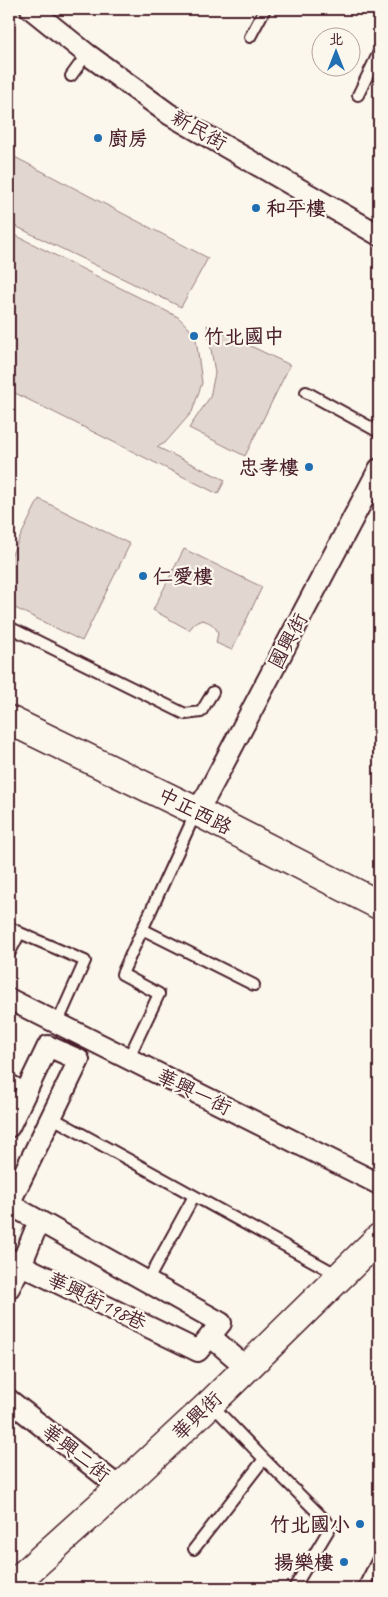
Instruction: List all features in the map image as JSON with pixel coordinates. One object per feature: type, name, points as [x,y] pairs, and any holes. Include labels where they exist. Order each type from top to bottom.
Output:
[{"type":"street","name":"新民街","points":[[31,9],[87,54],[169,114],[379,235]]},
{"type":"street","name":"國興街","points":[[196,811],[207,795],[379,469]]},
{"type":"street","name":"中正西路","points":[[10,722],[196,811],[379,905]]},
{"type":"street","name":"華興一街","points":[[9,1000],[379,1184]]},
{"type":"street","points":[[9,1127],[48,1046],[79,1060],[9,1204]]},
{"type":"street","name":"華興街198巷","points":[[9,1204],[221,1323],[198,1351],[15,1262]]},
{"type":"street","points":[[9,1288],[15,1262],[39,1221]]},
{"type":"street","name":"華興街","points":[[15,1584],[211,1403],[274,1350],[341,1276],[379,1238]]},
{"type":"street","points":[[210,1336],[250,1372]]},
{"type":"street","name":"華興二街","points":[[9,1400],[120,1488]]},
{"type":"lane","points":[[250,37],[265,9]]},
{"type":"lane","points":[[358,95],[379,52]]},
{"type":"lane","points":[[71,76],[87,54]]},
{"type":"lane","points":[[306,392],[379,432]]},
{"type":"lane","points":[[9,627],[184,714],[201,712],[213,692]]},
{"type":"lane","points":[[128,1059],[159,994],[122,974],[196,811]]},
{"type":"lane","points":[[9,927],[86,961],[57,1024]]},
{"type":"lane","points":[[142,929],[254,985]]},
{"type":"lane","points":[[9,954],[20,932]]},
{"type":"lane","points":[[9,1078],[27,1089]]},
{"type":"lane","points":[[51,1117],[341,1276]]},
{"type":"lane","points":[[147,1282],[194,1196]]},
{"type":"lane","points":[[211,1403],[264,1460],[331,1526],[294,1588]]},
{"type":"lane","points":[[194,1549],[264,1460]]},
{"type":"lane","points":[[363,1588],[379,1558]]},
{"type":"shaded area","points":[[9,154],[208,258],[181,307],[9,223]]},
{"type":"shaded area","points":[[9,232],[178,317],[188,327],[196,339],[202,383],[192,412],[165,443],[157,447],[225,480],[218,494],[9,390]]},
{"type":"shaded area","points":[[207,325],[290,365],[245,456],[189,428],[210,397],[215,373]]},
{"type":"shaded area","points":[[39,499],[130,544],[82,641],[9,605],[9,560]]},
{"type":"shaded area","points":[[184,549],[262,587],[232,650],[216,643],[218,633],[210,623],[202,620],[195,623],[189,630],[153,610]]},
{"type":"place","name":"廚房","points":[[98,138]]},
{"type":"place","name":"和平樓","points":[[256,208]]},
{"type":"place","name":"竹北國中","points":[[194,336]]},
{"type":"place","name":"忠孝樓","points":[[309,467]]},
{"type":"place","name":"仁愛樓","points":[[143,576]]},
{"type":"place","name":"竹北國小","points":[[360,1524]]},
{"type":"place","name":"揚樂樓","points":[[344,1562]]}]
